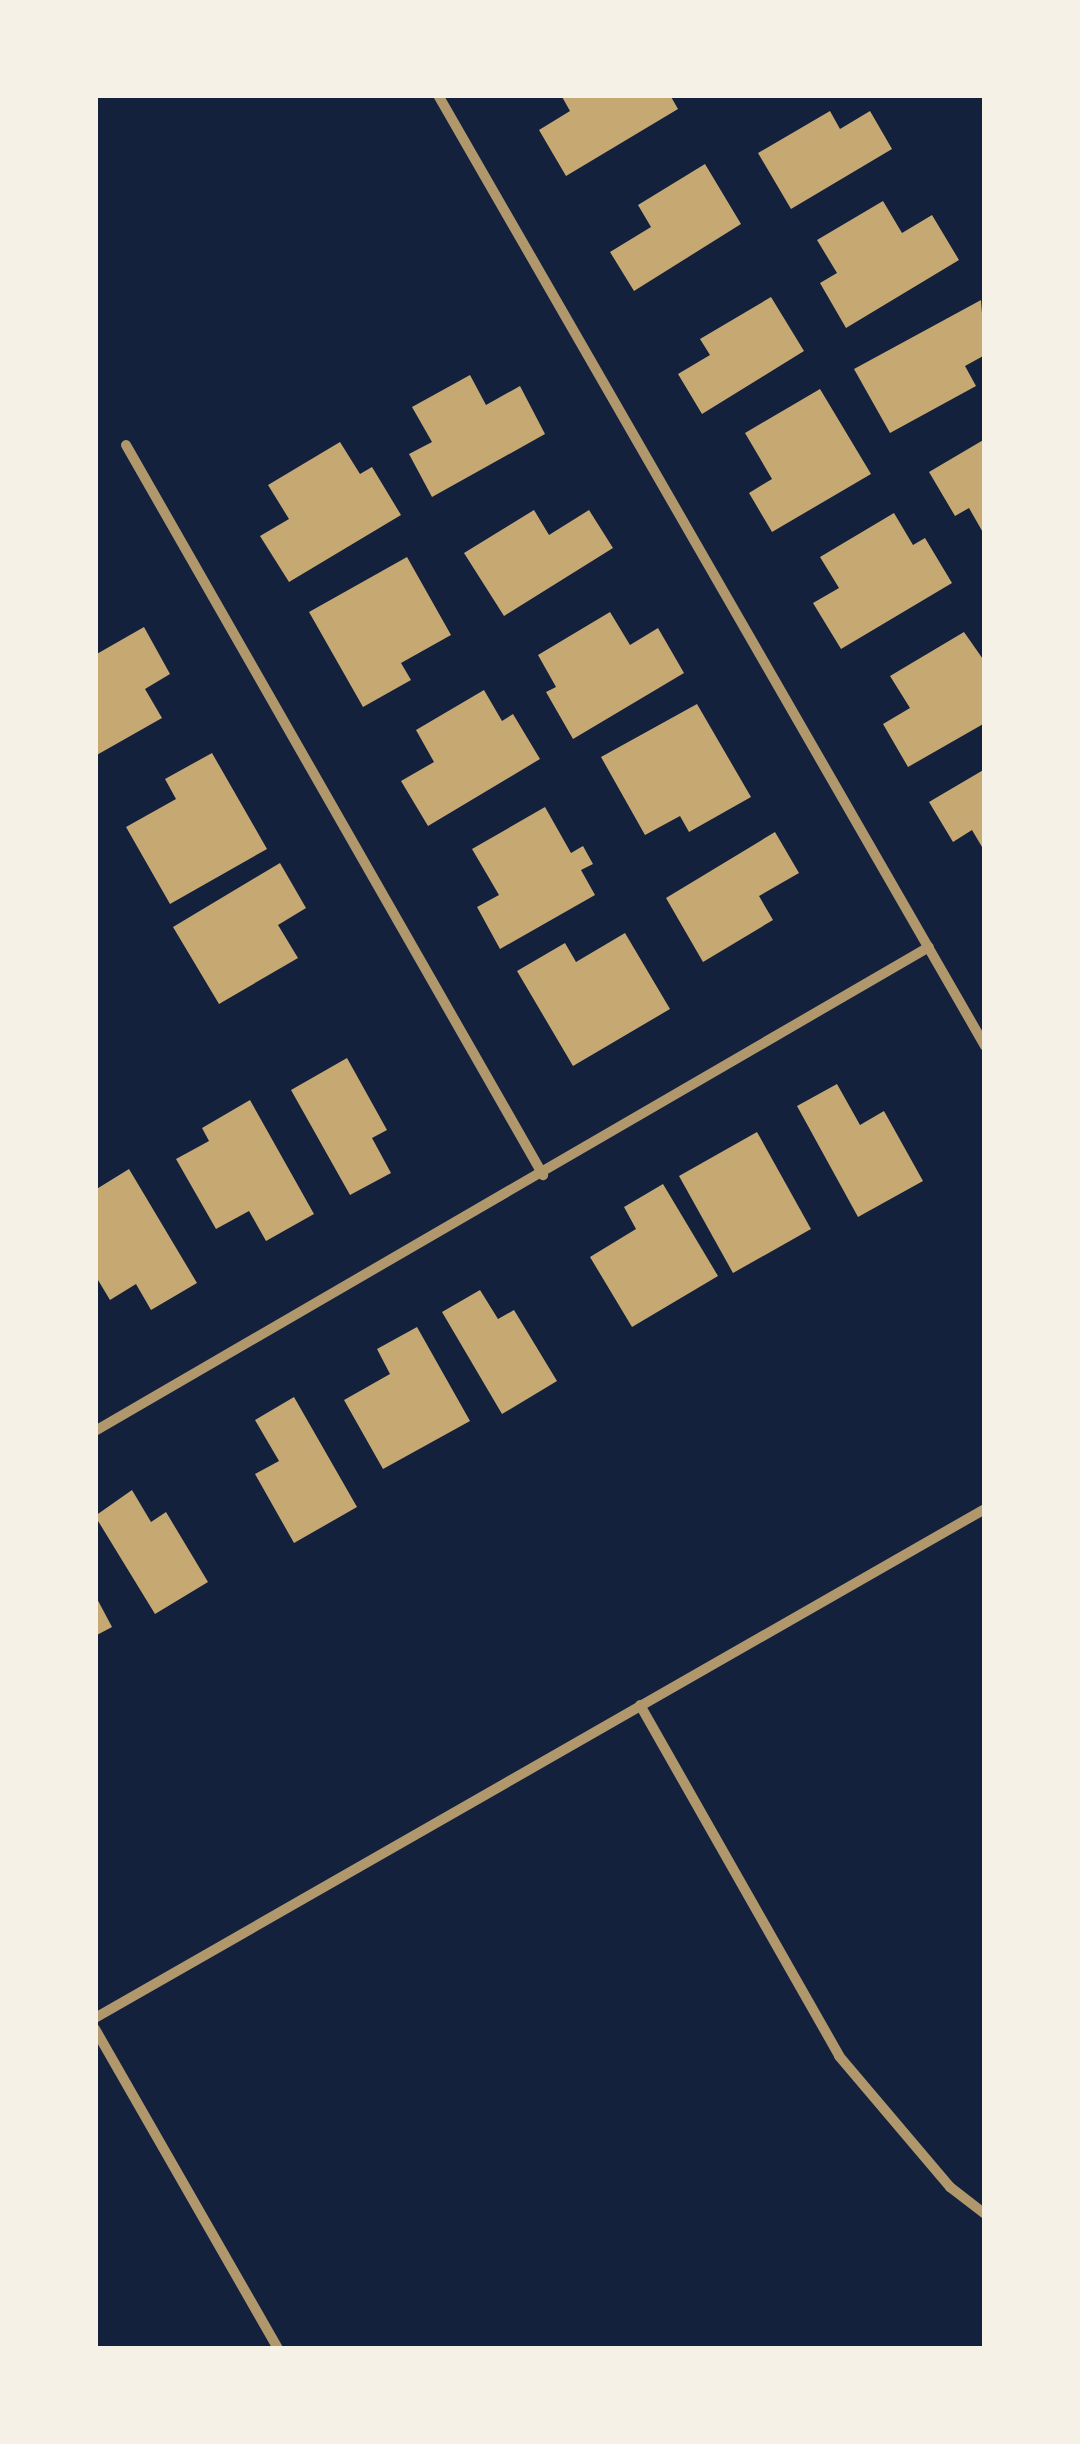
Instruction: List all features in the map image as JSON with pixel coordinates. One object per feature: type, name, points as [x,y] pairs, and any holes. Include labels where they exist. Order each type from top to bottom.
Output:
[{"type":"street","points":[[438,95],[985,1046]]},
{"type":"street","points":[[126,444],[543,1174]]},
{"type":"street","points":[[95,1432],[930,947]]},
{"type":"street","points":[[95,2018],[985,1510]]},
{"type":"street","points":[[640,1706],[840,2056],[950,2187],[985,2214]]},
{"type":"street","points":[[95,2029],[278,2349]]},
{"type":"building","points":[[561,95],[670,95],[678,109],[566,176],[539,130],[570,111]]},
{"type":"building","points":[[830,111],[840,129],[870,111],[892,149],[791,209],[758,153]]},
{"type":"building","points":[[705,164],[741,224],[634,291],[610,252],[651,227],[638,205]]},
{"type":"building","points":[[883,201],[902,233],[932,215],[959,260],[846,328],[820,283],[837,273],[817,240]]},
{"type":"building","points":[[771,297],[804,351],[702,414],[678,374],[710,355],[700,339]]},
{"type":"building","points":[[981,300],[985,355],[965,366],[976,386],[890,433],[854,369]]},
{"type":"building","points":[[470,375],[486,405],[520,386],[545,434],[432,497],[409,454],[432,442],[412,407]]},
{"type":"building","points":[[820,389],[871,474],[772,532],[749,493],[772,479],[745,433]]},
{"type":"building","points":[[985,439],[985,536],[969,508],[955,516],[929,472]]},
{"type":"building","points":[[340,442],[360,474],[372,467],[401,515],[289,582],[260,536],[289,519],[268,485]]},
{"type":"building","points":[[534,510],[549,535],[589,510],[613,548],[504,616],[464,553]]},
{"type":"building","points":[[894,513],[913,545],[925,538],[952,583],[841,649],[813,603],[839,588],[820,557]]},
{"type":"building","points":[[407,557],[451,635],[401,663],[411,680],[363,707],[309,612]]},
{"type":"building","points":[[610,612],[630,645],[658,628],[684,673],[573,739],[546,692],[556,687],[538,655]]},
{"type":"building","points":[[144,627],[170,674],[145,689],[162,718],[95,756],[95,655]]},
{"type":"building","points":[[964,632],[985,662],[985,723],[908,767],[883,724],[910,708],[890,676]]},
{"type":"building","points":[[484,690],[502,721],[513,714],[540,759],[428,826],[401,781],[434,762],[416,730]]},
{"type":"building","points":[[697,704],[751,797],[689,832],[680,816],[645,835],[601,757]]},
{"type":"building","points":[[212,753],[267,849],[170,904],[126,827],[176,799],[165,779]]},
{"type":"building","points":[[985,769],[985,852],[972,830],[953,842],[929,802]]},
{"type":"building","points":[[545,807],[571,853],[583,846],[593,864],[581,870],[595,895],[500,949],[477,907],[499,895],[472,849]]},
{"type":"building","points":[[775,832],[799,873],[759,896],[773,920],[703,962],[666,898]]},
{"type":"building","points":[[280,863],[306,908],[278,925],[298,958],[219,1004],[173,927]]},
{"type":"building","points":[[625,933],[670,1009],[573,1066],[517,971],[565,943],[576,962]]},
{"type":"building","points":[[347,1058],[387,1130],[372,1138],[391,1173],[350,1195],[291,1090]]},
{"type":"building","points":[[837,1084],[860,1125],[884,1111],[923,1181],[858,1217],[797,1106]]},
{"type":"building","points":[[250,1100],[314,1214],[266,1241],[249,1211],[216,1229],[176,1159],[209,1141],[202,1128]]},
{"type":"building","points":[[757,1132],[811,1229],[733,1273],[679,1176]]},
{"type":"building","points":[[129,1169],[197,1283],[151,1310],[136,1284],[110,1300],[95,1275],[95,1190]]},
{"type":"building","points":[[663,1184],[718,1276],[632,1327],[590,1257],[636,1229],[624,1207]]},
{"type":"building","points":[[480,1290],[498,1319],[514,1310],[557,1381],[502,1414],[442,1312]]},
{"type":"building","points":[[417,1327],[470,1421],[383,1469],[344,1400],[390,1374],[377,1349]]},
{"type":"building","points":[[294,1397],[357,1507],[294,1543],[255,1474],[279,1461],[255,1420]]},
{"type":"building","points":[[132,1490],[151,1522],[166,1512],[208,1582],[155,1614],[95,1516]]},
{"type":"building","points":[[95,1595],[112,1627],[95,1636]]}]
